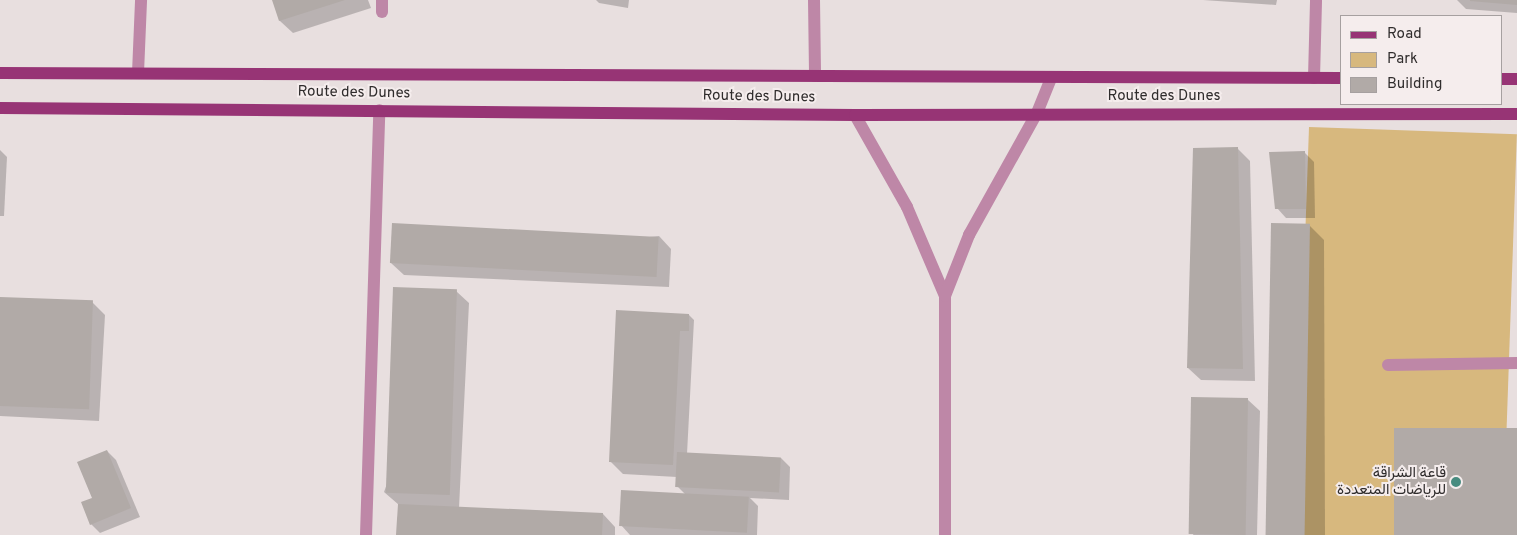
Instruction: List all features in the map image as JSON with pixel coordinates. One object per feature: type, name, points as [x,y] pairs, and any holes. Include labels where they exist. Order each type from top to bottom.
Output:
[{"type":"main road","name":"Route des Dunes","points":[[0,73],[1340,78]]},
{"type":"main road","points":[[1502,79],[1517,80]]},
{"type":"main road","name":"Route des Dunes","points":[[0,108],[855,115],[1037,113],[1517,114]]},
{"type":"street","points":[[138,73],[140,0]]},
{"type":"street","points":[[814,0],[815,76]]},
{"type":"street","points":[[1314,78],[1316,0]]},
{"type":"street","points":[[945,535],[945,296],[968,234],[1037,113],[1051,78]]},
{"type":"street","points":[[366,535],[379,110]]},
{"type":"street","points":[[855,115],[907,207],[945,296]]},
{"type":"street","points":[[1388,365],[1517,363]]},
{"type":"green space","points":[[1309,127],[1517,134],[1503,535],[1295,535]]},
{"type":"building","points":[[272,0],[345,0],[279,21]]},
{"type":"building","points":[[1517,0],[1517,5],[1470,1]]},
{"type":"building","points":[[1238,147],[1243,369],[1187,368],[1193,148]]},
{"type":"building","points":[[1305,151],[1306,209],[1275,209],[1269,152]]},
{"type":"building","points":[[392,223],[659,237],[657,277],[390,263]]},
{"type":"building","points":[[1271,223],[1310,224],[1305,535],[1266,535]]},
{"type":"building","points":[[393,287],[457,289],[450,495],[386,493]]},
{"type":"building","points":[[0,297],[93,300],[89,409],[0,406]]},
{"type":"building","points":[[616,310],[689,314],[689,331],[680,331],[673,465],[609,462]]},
{"type":"building","points":[[1191,397],[1248,398],[1246,535],[1189,534]]},
{"type":"building","name":"قاعة الشراقة للرياضات المتعددة","points":[[1394,428],[1517,428],[1517,535],[1394,535]]},
{"type":"building","points":[[107,450],[131,508],[90,525],[81,502],[92,498],[77,462]]},
{"type":"building","points":[[677,452],[781,457],[779,492],[675,487]]},
{"type":"building","points":[[621,490],[749,497],[747,533],[619,526]]},
{"type":"building","points":[[398,504],[603,513],[602,535],[396,535]]},
{"type":"place","name":"قاعة الشراقة للرياضات المتعددة","points":[[1456,482]]}]
